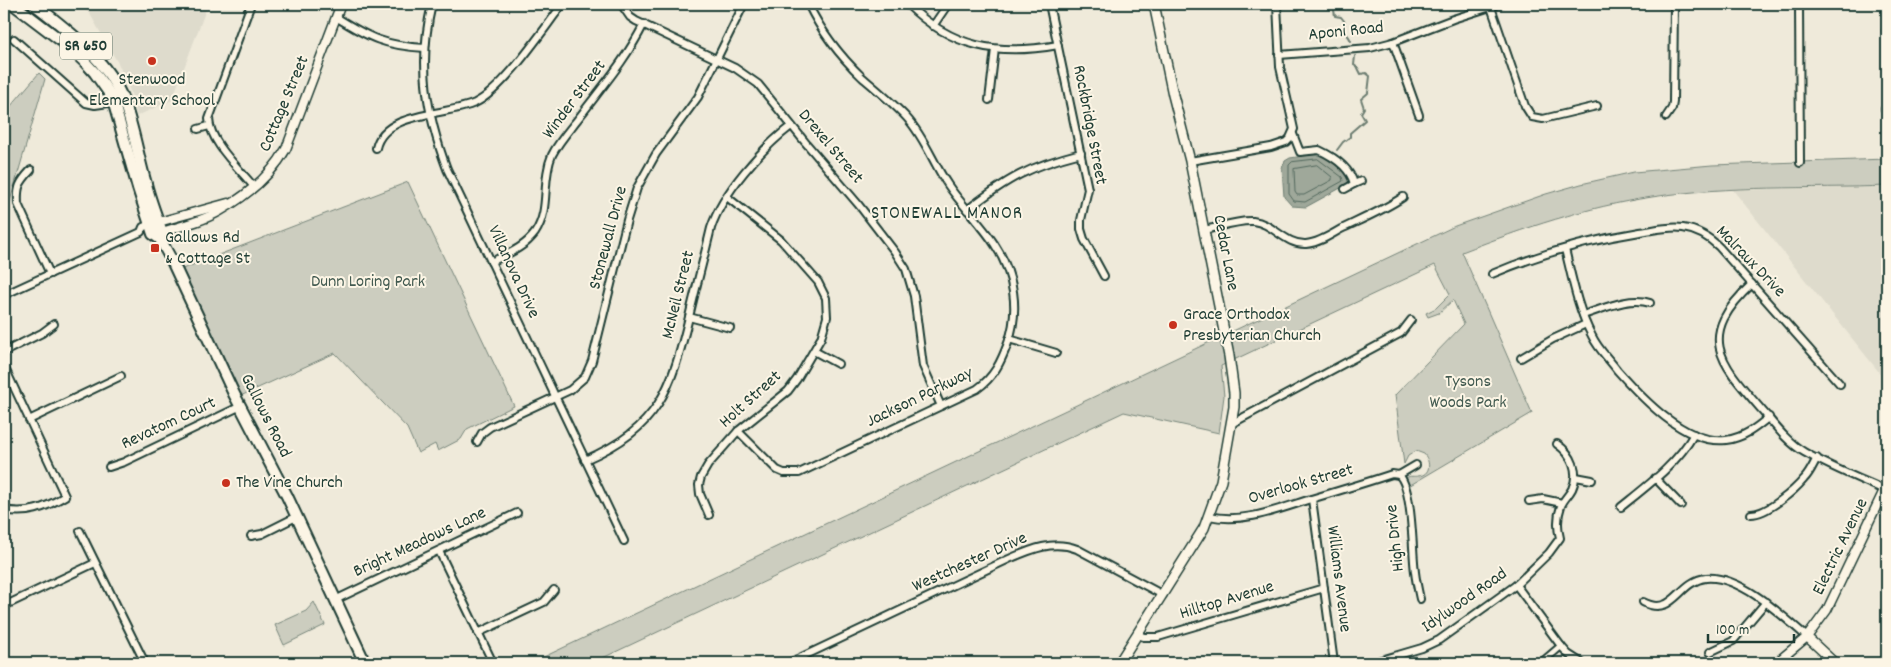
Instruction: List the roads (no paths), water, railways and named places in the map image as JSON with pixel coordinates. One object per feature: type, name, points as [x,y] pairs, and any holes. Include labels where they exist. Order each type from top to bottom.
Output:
[{"type":"main road","name":"Gallows Road","points":[[14,4],[67,45],[85,62],[119,101]]},
{"type":"main road","name":"Gallows Road","points":[[34,4],[78,38],[100,63],[134,131],[157,230],[365,663]]},
{"type":"main road","name":"Cedar Lane","points":[[1119,663],[1192,550],[1209,516],[1221,481],[1231,424],[1234,393],[1232,373],[1190,161],[1173,96],[1154,4]]},
{"type":"street","points":[[251,4],[210,114],[209,126],[218,143],[254,187]]},
{"type":"street","name":"Cottage Street","points":[[140,232],[148,236],[157,230],[219,212],[254,187],[272,170],[286,148],[341,4]]},
{"type":"street","name":"Villanova Drive","points":[[432,4],[425,48],[425,80],[429,115],[447,169],[624,541]]},
{"type":"street","points":[[376,148],[380,137],[388,128],[405,120],[465,107],[482,99],[495,89],[563,4]]},
{"type":"street","name":"Drexel Street","points":[[621,4],[630,17],[742,72],[758,84],[858,204],[906,269],[914,296],[923,366],[941,406]]},
{"type":"street","name":"Stonewall Drive","points":[[477,442],[482,433],[490,427],[556,397],[577,385],[589,369],[637,188],[656,154],[698,97],[744,4]]},
{"type":"street","name":"Jackson Parkway","points":[[738,431],[773,467],[784,473],[799,473],[977,389],[986,383],[998,368],[1010,339],[1014,308],[1013,292],[1009,272],[995,244],[947,184],[918,132],[900,111],[861,76],[839,53],[820,26],[808,4]]},
{"type":"street","points":[[908,4],[933,26],[966,42],[995,49],[1035,49],[1058,45]]},
{"type":"street","points":[[933,26],[948,4]]},
{"type":"street","name":"Rockbridge Street","points":[[1049,4],[1088,189],[1081,220],[1081,229],[1084,239],[1104,276]]},
{"type":"street","points":[[1190,161],[1271,147],[1286,142],[1292,136],[1294,129],[1279,55],[1277,4]]},
{"type":"street","name":"Aponi Road","points":[[1279,55],[1365,48],[1393,42],[1453,19],[1500,4]]},
{"type":"street","points":[[1666,117],[1672,108],[1673,102],[1674,4]]},
{"type":"street","points":[[1800,4],[1800,163]]},
{"type":"street","points":[[1491,6],[1524,106],[1532,117],[1540,119],[1554,117],[1597,106]]},
{"type":"street","points":[[336,17],[372,39],[392,45],[425,48]]},
{"type":"street","name":"Winder Street","points":[[491,262],[516,250],[527,242],[535,232],[543,216],[546,181],[556,147],[627,55],[644,24]]},
{"type":"street","points":[[14,39],[86,103],[95,105],[119,101]]},
{"type":"street","points":[[1393,42],[1419,115]]},
{"type":"street","points":[[989,100],[995,49]]},
{"type":"street","points":[[198,129],[209,126]]},
{"type":"street","name":"McNeil Street","points":[[585,460],[616,445],[633,433],[662,400],[674,374],[714,220],[727,197],[764,149],[792,126]]},
{"type":"street","points":[[1292,136],[1300,152],[1319,150],[1346,168],[1358,182],[1345,189]]},
{"type":"street","points":[[967,210],[1018,174],[1049,161],[1080,153]]},
{"type":"street","points":[[31,170],[20,182],[18,204],[50,274]]},
{"type":"street","name":"Holt Street","points":[[709,515],[700,494],[701,477],[719,451],[738,431],[788,391],[814,351],[825,329],[827,317],[826,298],[818,282],[781,240],[727,197]]},
{"type":"street","points":[[1204,230],[1254,221],[1296,243],[1306,244],[1315,242],[1390,206],[1403,197]]},
{"type":"street","name":"Cottage Street","points":[[4,295],[140,232],[143,227],[157,230]]},
{"type":"street","name":"Malraux Drive","points":[[1492,274],[1565,249],[1629,234],[1667,228],[1684,228],[1701,233],[1715,242],[1840,384]]},
{"type":"street","points":[[1565,249],[1586,324],[1598,346],[1641,398],[1662,415],[1694,434],[1707,439],[1731,439],[1744,435],[1768,417]]},
{"type":"street","points":[[1752,284],[1737,298],[1724,317],[1721,326],[1720,346],[1726,366],[1768,417],[1797,447],[1886,489]]},
{"type":"street","points":[[1583,315],[1632,301],[1650,303]]},
{"type":"street","points":[[689,317],[730,328]]},
{"type":"street","points":[[1231,424],[1401,333],[1411,320]]},
{"type":"street","points":[[4,352],[42,333],[54,324]]},
{"type":"street","points":[[1521,358],[1553,339],[1586,324]]},
{"type":"street","points":[[1010,339],[1056,353]]},
{"type":"street","points":[[814,351],[838,364]]},
{"type":"street","points":[[4,366],[64,496],[50,504],[30,511],[4,510]]},
{"type":"street","points":[[29,420],[121,376]]},
{"type":"street","name":"Revatom Court","points":[[110,467],[132,459],[241,406]]},
{"type":"street","points":[[1621,507],[1681,454],[1694,434]]},
{"type":"street","points":[[1529,501],[1543,499],[1562,504],[1572,489],[1576,478],[1574,466],[1568,455],[1556,444]]},
{"type":"street","points":[[1751,514],[1766,511],[1799,484],[1809,473],[1817,458]]},
{"type":"street","points":[[1399,475],[1416,465]]},
{"type":"street","name":"Overlook Street","points":[[1209,516],[1222,519],[1236,519],[1312,499],[1392,474],[1399,475]]},
{"type":"street","name":"High Drive","points":[[1399,475],[1404,481],[1408,502],[1415,572],[1420,599]]},
{"type":"street","points":[[1576,478],[1592,480]]},
{"type":"street","points":[[1655,478],[1681,505]]},
{"type":"street","name":"Electric Avenue","points":[[1776,663],[1807,637],[1827,610],[1886,489]]},
{"type":"street","name":"Williams Avenue","points":[[1312,499],[1334,663]]},
{"type":"street","name":"Idylwood Road","points":[[1371,663],[1422,648],[1439,640],[1516,585],[1549,553],[1560,538],[1557,528],[1562,504]]},
{"type":"street","name":"Bright Meadows Lane","points":[[335,600],[518,513]]},
{"type":"street","points":[[251,536],[262,534],[296,517]]},
{"type":"street","points":[[80,531],[145,663]]},
{"type":"street","name":"Westchester Drive","points":[[790,663],[1010,559],[1040,547],[1062,545],[1077,549],[1163,595]]},
{"type":"street","points":[[439,551],[493,663]]},
{"type":"street","points":[[4,606],[95,563]]},
{"type":"street","points":[[1643,602],[1654,606],[1665,605],[1690,583],[1712,578],[1724,580],[1766,602],[1835,663]]},
{"type":"street","points":[[1516,585],[1561,646],[1568,654],[1582,663]]},
{"type":"street","name":"Hilltop Avenue","points":[[1137,635],[1158,638],[1324,588]]},
{"type":"street","points":[[478,633],[544,602],[554,590]]},
{"type":"street","points":[[1710,652],[1733,641],[1766,602]]},
{"type":"street","points":[[1541,663],[1561,646]]},
{"type":"water","points":[[1317,154],[1335,164],[1349,180],[1346,185],[1306,207],[1292,206],[1284,197],[1282,168],[1285,161],[1290,158]]},
{"type":"waterway","points":[[1332,4],[1329,6],[1334,10],[1335,16],[1341,17],[1345,22],[1343,30],[1351,41]]},
{"type":"waterway","points":[[1337,150],[1350,137],[1350,133],[1365,120],[1361,113],[1364,108],[1361,99],[1368,93],[1370,76],[1366,73],[1361,74],[1354,65],[1355,56]]},
{"type":"place","name":"Stenwood Elementary School","points":[[152,61]]},
{"type":"place","name":"Gallows Rd & Cottage St","points":[[155,248]]},
{"type":"place","name":"Grace Orthodox Presbyterian Church","points":[[1173,325]]},
{"type":"place","name":"The Vine Church","points":[[226,483]]},
{"type":"district","name":"STONEWALL MANOR","points":[[947,214]]},
{"type":"park label","name":"Dunn Loring Park","points":[[368,282]]},
{"type":"park label","name":"Tysons Woods Park","points":[[1468,392]]}]
